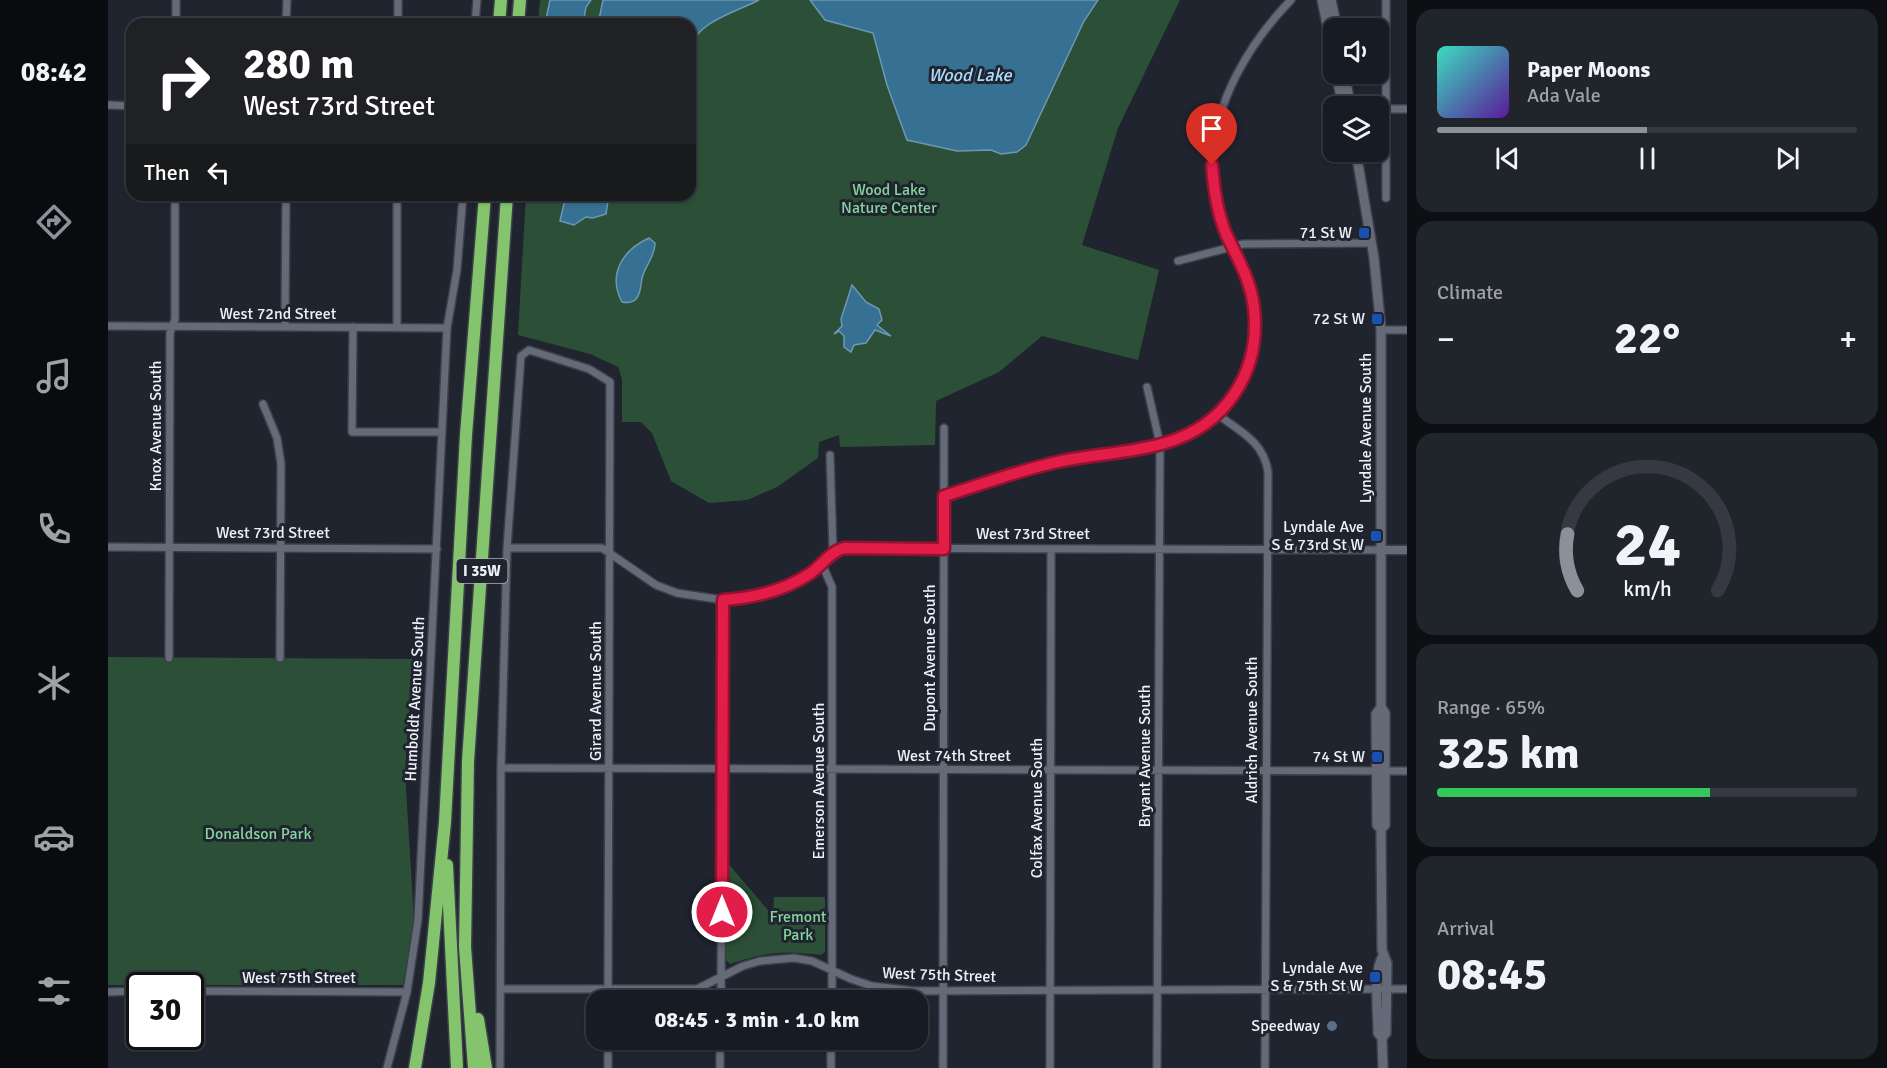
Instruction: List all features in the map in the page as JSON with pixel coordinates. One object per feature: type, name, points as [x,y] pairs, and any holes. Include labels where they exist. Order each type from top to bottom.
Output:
[{"type":"highway","points":[[500,18],[501,0]]},
{"type":"highway","points":[[518,18],[520,0]]},
{"type":"highway","name":"I 35W","points":[[457,1068],[445,822],[466,435],[485,201]]},
{"type":"highway","name":"I 35W","points":[[474,1068],[465,947],[468,761],[507,201]]},
{"type":"highway","points":[[415,1068],[429,983],[445,822]]},
{"type":"highway","points":[[465,947],[486,1068]]},
{"type":"main road","points":[[1322,0],[1326,18]]},
{"type":"main road","points":[[1331,0],[1335,18]]},
{"type":"main road","name":"Lyndale Avenue South","points":[[1358,162],[1372,243],[1381,330],[1381,707],[1385,713],[1377,825],[1381,829],[1383,956],[1379,962],[1386,1033],[1382,1038],[1383,1068]]},
{"type":"street","points":[[176,0],[176,18]]},
{"type":"street","points":[[286,18],[287,0]]},
{"type":"street","points":[[398,0],[398,18]]},
{"type":"street","points":[[476,18],[477,0]]},
{"type":"street","points":[[944,496],[1061,461],[1182,438],[1218,415],[1242,383],[1254,345],[1254,316],[1250,286],[1218,212],[1214,188],[1214,141],[1227,95],[1268,27],[1292,0]]},
{"type":"street","points":[[1382,96],[1386,0]]},
{"type":"street","points":[[108,105],[126,106]]},
{"type":"street","points":[[1389,109],[1407,109]]},
{"type":"street","points":[[1384,162],[1386,198]]},
{"type":"street","name":"Knox Avenue South","points":[[169,658],[170,333],[173,327],[176,201]]},
{"type":"street","points":[[285,201],[285,327]]},
{"type":"street","points":[[397,201],[397,327]]},
{"type":"street","name":"Humboldt Avenue South","points":[[387,1068],[407,992],[418,920],[426,708],[437,549],[447,328],[457,270],[463,201]]},
{"type":"street","points":[[1178,261],[1243,244],[1372,243]]},
{"type":"street","name":"West 72nd Street","points":[[108,326],[447,328]]},
{"type":"street","points":[[353,327],[352,432],[442,432]]},
{"type":"street","points":[[1381,330],[1407,330]]},
{"type":"street","name":"Girard Avenue South","points":[[507,548],[523,352],[529,350],[589,369],[610,382],[609,988]]},
{"type":"street","name":"Bryant Avenue South","points":[[1147,387],[1160,444],[1158,1068]]},
{"type":"street","points":[[263,404],[279,450],[280,658]]},
{"type":"street","name":"Aldrich Avenue South","points":[[1218,415],[1258,444],[1263,452],[1268,472],[1265,1068]]},
{"type":"street","name":"Dupont Avenue South","points":[[943,1068],[944,428]]},
{"type":"street","points":[[500,1068],[501,768],[507,548],[602,548],[656,585],[689,596],[723,600],[767,593],[789,585],[822,564],[833,551],[830,455]]},
{"type":"street","name":"West 73rd Street","points":[[108,547],[437,549]]},
{"type":"street","name":"West 73rd Street","points":[[833,551],[844,548],[1407,550]]},
{"type":"street","name":"Colfax Avenue South","points":[[1050,1068],[1051,549]]},
{"type":"street","name":"Emerson Avenue South","points":[[822,564],[832,587],[832,990]]},
{"type":"street","points":[[721,990],[723,600]]},
{"type":"street","name":"West 74th Street","points":[[501,768],[1407,771]]},
{"type":"street","name":"West 75th Street","points":[[502,989],[697,989],[743,966],[777,959],[812,961],[872,986],[894,989],[943,991],[1407,989]]},
{"type":"street","name":"West 75th Street","points":[[204,991],[407,992]]},
{"type":"street","points":[[108,992],[126,992]]},
{"type":"street","points":[[608,1050],[608,1068]]},
{"type":"street","points":[[720,1050],[720,1068]]},
{"type":"street","points":[[831,1050],[831,1068]]},
{"type":"green space","name":"Wood Lake Nature Center","points":[[540,0],[1180,0],[1118,128],[1082,245],[1159,270],[1138,360],[1042,336],[999,372],[936,401],[935,445],[840,447],[839,435],[819,442],[818,458],[777,487],[747,500],[709,503],[671,481],[652,433],[641,422],[622,422],[622,379],[618,367],[590,354],[518,335],[526,201],[696,201],[696,18],[538,18]]},
{"type":"green space","name":"Donaldson Park","points":[[108,657],[413,659],[405,773],[414,920],[403,985],[204,985],[204,972],[126,972],[126,985],[108,985]]},
{"type":"green space","name":"Fremont Park","points":[[726,861],[773,916],[774,897],[825,897],[825,952],[821,955],[775,953],[730,964],[725,959]]},
{"type":"water","points":[[550,0],[591,0],[586,7],[584,18],[546,18]]},
{"type":"water","points":[[603,0],[759,0],[719,18],[696,37],[696,18],[599,18]]},
{"type":"water","name":"Wood Lake","points":[[810,0],[1098,0],[1084,21],[1026,145],[1017,152],[1001,154],[991,150],[957,151],[907,140],[887,85],[873,33],[825,20]]},
{"type":"water","points":[[565,201],[608,201],[606,214],[593,218],[586,217],[574,225],[560,221]]},
{"type":"water","points":[[649,238],[655,243],[655,248],[643,275],[639,294],[633,301],[622,302],[616,282],[620,264],[632,249]]},
{"type":"water","points":[[852,285],[866,302],[879,309],[882,320],[877,325],[891,336],[875,330],[866,343],[854,345],[851,352],[844,347],[844,336],[839,331],[834,334],[842,326],[841,319]]},
{"type":"place","name":"71 St W","points":[[1364,233]]},
{"type":"place","name":"72 St W","points":[[1377,319]]},
{"type":"place","name":"Lyndale Ave S & 73rd St W","points":[[1376,536]]},
{"type":"place","name":"74 St W","points":[[1377,757]]},
{"type":"place","name":"Lyndale Ave S & 75th St W","points":[[1375,977]]},
{"type":"place","name":"Speedway","points":[[1332,1026]]},
{"type":"route","points":[[722,912],[723,600],[745,598],[789,585],[822,564],[833,551],[844,548],[944,549],[944,496],[1039,466],[1163,444],[1182,438],[1218,415],[1242,383],[1250,365],[1255,326],[1250,286],[1218,212],[1212,165]]}]
